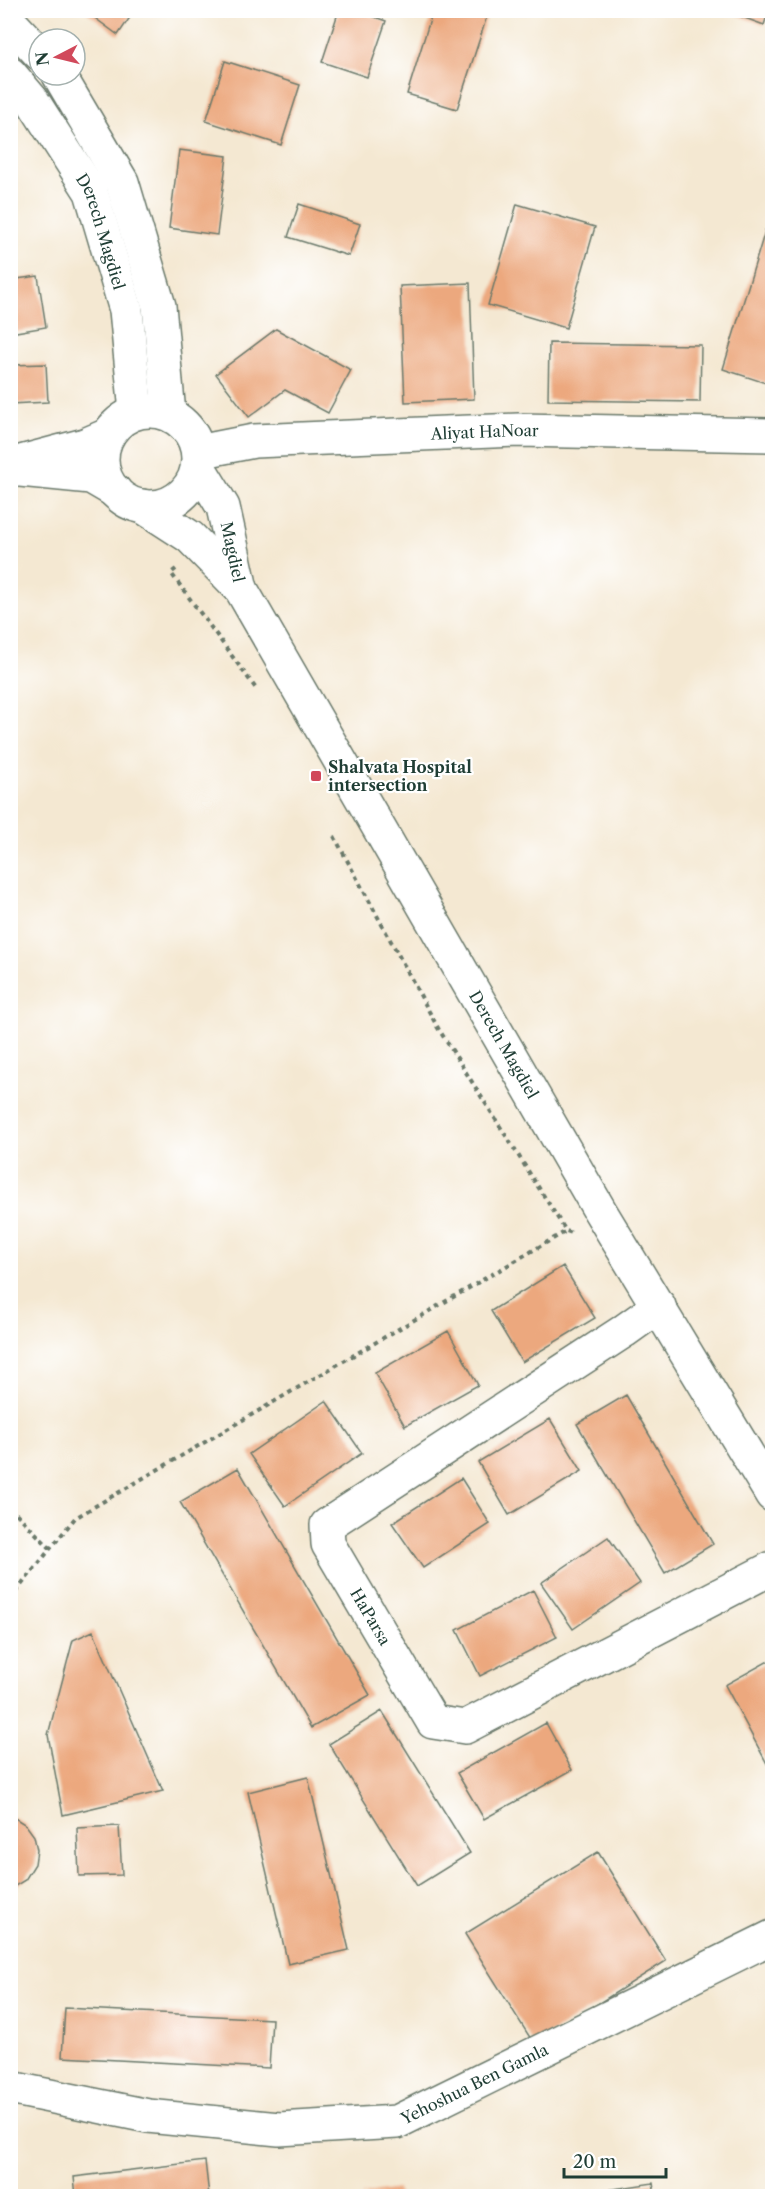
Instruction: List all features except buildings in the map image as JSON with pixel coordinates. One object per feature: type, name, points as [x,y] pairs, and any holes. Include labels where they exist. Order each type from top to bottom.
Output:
[{"type":"street","points":[[10,22],[27,40]]},
{"type":"street","name":"Derech Magdiel","points":[[10,74],[32,100],[91,192],[126,310],[136,412]]},
{"type":"street","name":"Derech Magdiel","points":[[67,87],[122,182],[159,306],[169,414]]},
{"type":"street","points":[[153,410],[169,414],[182,422],[193,435],[198,459],[193,482],[182,495],[172,503],[155,507],[128,498],[110,486],[103,470],[102,454],[108,435],[119,422],[136,412],[153,410]]},
{"type":"street","name":"Aliyat HaNoar","points":[[198,459],[254,441],[519,430],[772,435]]},
{"type":"street","points":[[10,467],[85,445],[108,435]]},
{"type":"street","name":"Magdiel","points":[[198,459],[223,507],[241,589]]},
{"type":"street","name":"Magdiel","points":[[10,467],[91,477],[190,537],[241,589]]},
{"type":"street","name":"Derech Magdiel","points":[[241,589],[600,1211],[772,1495]]},
{"type":"street","name":"HaParsa","points":[[659,1306],[327,1525],[328,1544],[433,1722],[465,1727],[772,1568]]},
{"type":"street","name":"Yehoshua Ben Gamla","points":[[10,2088],[148,2116],[267,2128],[398,2122],[772,1937]]},
{"type":"path","points":[[199,546],[171,573],[262,696]]},
{"type":"path","points":[[334,836],[438,1028],[566,1231],[578,1234]]},
{"type":"path","points":[[10,1599],[75,1518],[600,1211]]},
{"type":"path","points":[[10,1507],[51,1549]]},
{"type":"place","name":"Shalvata Hospital intersection","points":[[316,776]]}]
